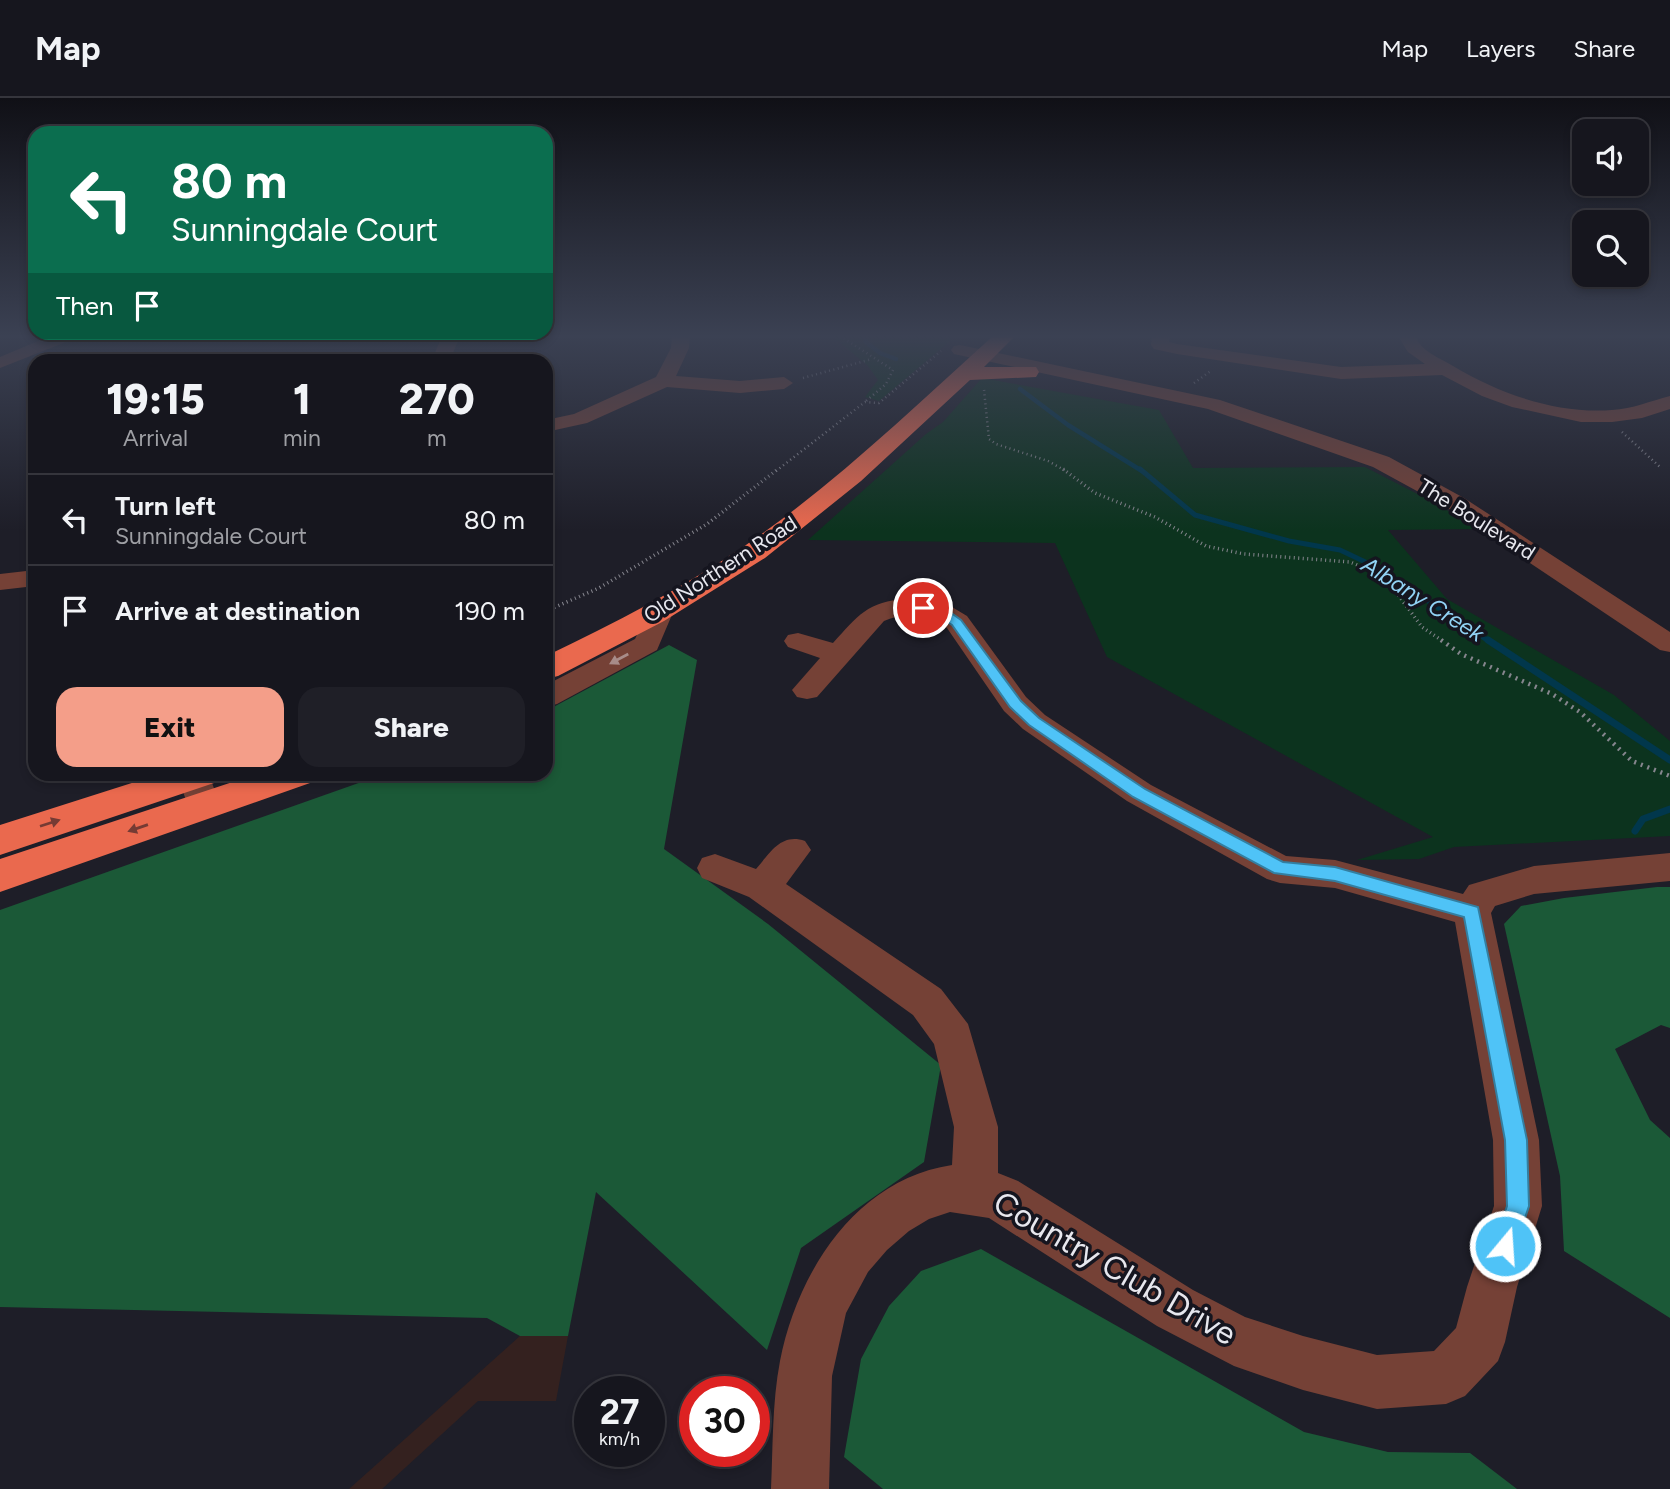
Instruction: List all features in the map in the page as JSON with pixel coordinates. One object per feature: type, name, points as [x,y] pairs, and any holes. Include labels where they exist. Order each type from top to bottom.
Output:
[{"type":"highway","name":"Old Northern Road","points":[[553,665],[661,610],[755,551],[803,516],[923,401]]},
{"type":"highway","name":"Old Northern Road","points":[[706,554],[740,531],[869,429]]},
{"type":"highway","name":"Old Northern Road","points":[[553,636],[674,573]]},
{"type":"highway","points":[[101,806],[127,781]]},
{"type":"highway","points":[[0,840],[101,806],[198,782],[253,781]]},
{"type":"highway","points":[[0,876],[198,782]]},
{"type":"street","points":[[553,425],[580,419],[620,401]]},
{"type":"street","name":"The Boulevard","points":[[1161,401],[1210,413],[1270,421]]},
{"type":"street","name":"The Boulevard","points":[[1199,401],[1270,421],[1381,462],[1445,498],[1669,643]]},
{"type":"street","points":[[1511,401],[1541,409],[1604,416],[1657,409],[1670,402]]},
{"type":"street","points":[[0,582],[28,579]]},
{"type":"street","points":[[807,690],[874,615],[890,608],[923,608],[943,613],[957,622],[1016,704],[1034,722],[1139,793],[1280,869],[1329,872],[1472,912],[1482,895],[1534,880],[1670,867]]},
{"type":"street","points":[[553,693],[647,643],[661,610]]},
{"type":"street","points":[[797,642],[839,655]]},
{"type":"street","points":[[762,887],[793,850]]},
{"type":"street","points":[[715,868],[762,887],[927,1002],[953,1037],[976,1127],[974,1189]]},
{"type":"street","name":"Country Club Drive","points":[[800,1489],[807,1360],[822,1302],[850,1257],[880,1223],[914,1200],[945,1189],[974,1189],[1001,1198],[1175,1308],[1234,1340],[1303,1363],[1377,1382],[1446,1377],[1479,1342],[1492,1287],[1518,1206],[1516,1140],[1472,912]]},
{"type":"path","points":[[553,608],[599,587],[707,524],[865,402],[883,401]]},
{"type":"path","points":[[984,401],[989,439],[996,444],[1048,461],[1072,474],[1095,493],[1155,517],[1206,546],[1244,554],[1350,562],[1384,576],[1422,627],[1461,654],[1552,694],[1580,712],[1632,761],[1670,776]]},
{"type":"path","points":[[1604,416],[1660,467]]},
{"type":"shaded area","points":[[520,1336],[568,1336],[556,1401],[478,1401],[382,1489],[349,1489]]},
{"type":"green space","points":[[962,401],[1109,401],[1159,410],[1193,468],[1365,467],[1437,504],[1477,529],[1388,530],[1447,599],[1614,695],[1670,741],[1670,836],[1454,847],[1419,859],[1357,860],[1433,837],[1107,657],[1055,543],[808,540],[926,434],[943,422]]},
{"type":"green space","points":[[669,645],[697,660],[664,849],[768,924],[941,1065],[924,1162],[801,1248],[767,1350],[596,1192],[568,1336],[520,1336],[487,1318],[0,1307],[0,910],[364,781],[553,781],[553,707]]},
{"type":"green space","points":[[1670,887],[1670,1028],[1661,1025],[1615,1049],[1650,1120],[1670,1138],[1670,1318],[1564,1251],[1560,1176],[1504,924],[1521,906]]},
{"type":"green space","points":[[981,1249],[1304,1432],[1388,1452],[1470,1453],[1517,1489],[883,1489],[844,1457],[861,1359],[889,1306],[921,1271]]},
{"type":"waterway","name":"Albany Creek","points":[[1036,401],[1068,425],[1142,471]]},
{"type":"waterway","name":"Albany Creek","points":[[1140,469],[1195,515],[1289,541],[1340,550],[1378,568],[1490,642]]},
{"type":"waterway","name":"Albany Creek","points":[[1488,640],[1670,760]]},
{"type":"waterway","name":"Albany Creek","points":[[1635,831],[1643,819],[1670,809]]},
{"type":"route","points":[[923,608],[943,613],[957,622],[1016,704],[1034,722],[1139,793],[1280,869],[1322,871],[1472,912],[1516,1140],[1518,1206],[1505,1246]]}]
